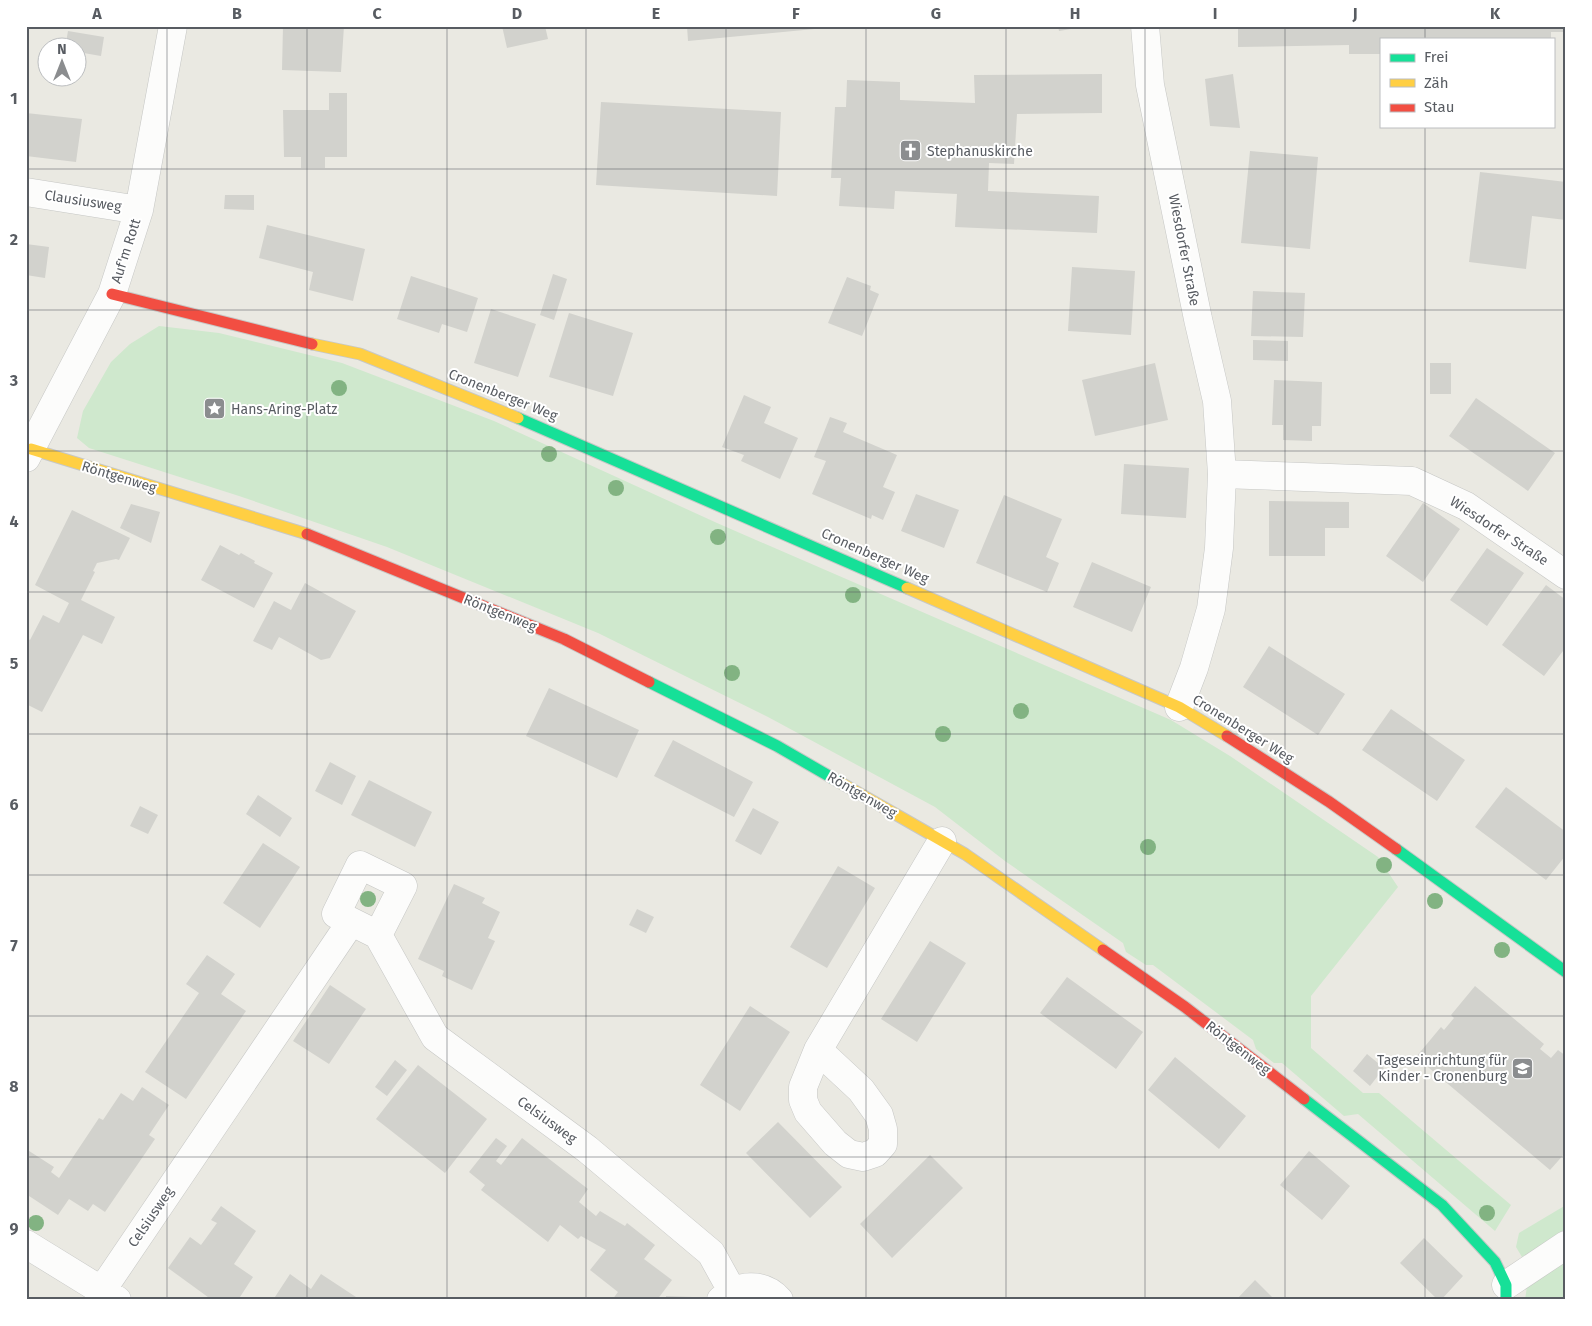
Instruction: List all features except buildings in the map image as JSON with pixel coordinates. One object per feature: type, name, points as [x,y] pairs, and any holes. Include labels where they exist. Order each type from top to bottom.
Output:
[{"type":"street","name":"Auf'm Rott","points":[[28,454],[112,294],[139,210],[173,26]]},
{"type":"street","name":"Wiesdorfer Straße","points":[[1145,26],[1150,85],[1198,319],[1217,401],[1222,474],[1219,548],[1211,609],[1194,668],[1180,707]]},
{"type":"street","name":"Clausiusweg","points":[[26,192],[139,210]]},
{"type":"street","name":"Cronenberger Weg","points":[[112,294],[290,339],[360,354],[528,421],[1180,707],[1237,740],[1401,852],[1566,972]]},
{"type":"street","name":"Röntgenweg","points":[[28,454],[311,535],[564,639],[777,746],[966,854],[1185,1007],[1442,1205],[1486,1250],[1494,1262],[1506,1292]]},
{"type":"street","name":"Wiesdorfer Straße","points":[[1222,474],[1412,481],[1466,506],[1566,575]]},
{"type":"street","points":[[818,1050],[942,841]]},
{"type":"street","points":[[360,865],[403,886],[378,935],[336,914],[360,865]]},
{"type":"street","name":"Celsiusweg","points":[[109,1295],[350,922]]},
{"type":"street","name":"Celsiusweg","points":[[378,935],[435,1037],[587,1149],[711,1253],[727,1296],[744,1287],[756,1287],[767,1291],[779,1300]]},
{"type":"street","points":[[26,1244],[109,1295]]},
{"type":"street","points":[[1506,1292],[1566,1246]]},
{"type":"green space","points":[[159,326],[219,333],[342,363],[494,421],[717,523],[1171,720],[1230,756],[1378,857],[1398,887],[1311,996],[1311,1048],[1363,1093],[1379,1093],[1511,1205],[1495,1231],[1358,1114],[1344,1116],[1282,1063],[1274,1063],[1256,1049],[1253,1040],[1153,965],[1146,965],[1126,952],[1123,943],[1005,861],[935,807],[768,717],[598,633],[387,547],[239,496],[89,448],[77,438],[83,411],[111,362],[130,344]]},
{"type":"green space","points":[[1566,1205],[1566,1230],[1522,1257],[1516,1247],[1519,1233]]},
{"type":"green space","points":[[1566,1259],[1566,1300],[1525,1300],[1527,1286]]},
{"type":"traffic: fast","points":[[518,418],[907,588]]},
{"type":"traffic: fast","points":[[649,682],[777,746],[841,783]]},
{"type":"traffic: fast","points":[[1396,849],[1566,972]]},
{"type":"traffic: fast","points":[[1304,1099],[1442,1205],[1495,1262],[1506,1285],[1506,1300]]},
{"type":"traffic: slow","points":[[312,344],[360,354],[518,418]]},
{"type":"traffic: slow","points":[[31,449],[307,534]]},
{"type":"traffic: slow","points":[[907,588],[1179,707],[1227,736]]},
{"type":"traffic: slow","points":[[841,783],[965,854],[1103,950]]},
{"type":"traffic: jam","points":[[112,294],[312,344]]},
{"type":"traffic: jam","points":[[307,534],[564,639],[649,682]]},
{"type":"traffic: jam","points":[[1227,736],[1328,801],[1396,849]]},
{"type":"traffic: jam","points":[[1103,950],[1185,1007],[1304,1099]]},
{"type":"place","name":"Stephanuskirche","points":[[911,151]]},
{"type":"place","name":"Hans-Aring-Platz","points":[[215,409]]},
{"type":"place","name":"Tageseinrichtung für Kinder - Cronenburg","points":[[1523,1068]]}]
